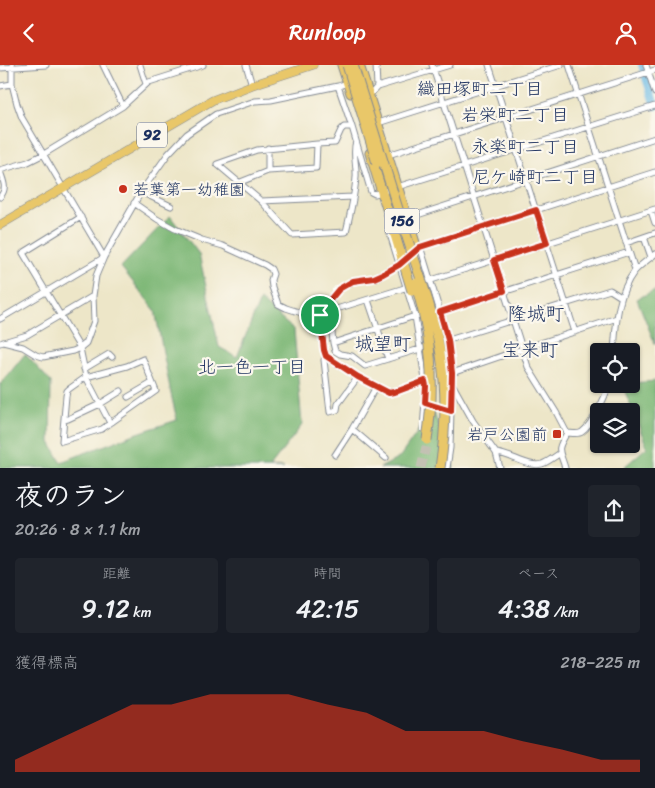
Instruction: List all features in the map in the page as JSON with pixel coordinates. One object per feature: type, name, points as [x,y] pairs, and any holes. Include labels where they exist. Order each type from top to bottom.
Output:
[{"type":"highway","name":"156","points":[[342,65],[382,192],[400,262],[424,336],[427,357],[431,364]]},
{"type":"highway","name":"156","points":[[346,65],[418,292],[427,329],[431,364],[431,399],[426,443]]},
{"type":"highway","name":"156","points":[[353,65],[432,316],[440,354],[448,376]]},
{"type":"highway","name":"156","points":[[359,65],[418,247],[438,318],[448,376],[445,432],[440,468]]},
{"type":"main road","name":"92","points":[[0,225],[213,100],[313,65]]},
{"type":"street","points":[[0,68],[46,65]]},
{"type":"street","points":[[103,65],[123,107]]},
{"type":"street","points":[[140,65],[146,83]]},
{"type":"street","points":[[0,197],[5,187],[0,170],[28,162],[44,154],[123,107],[146,83],[203,65]]},
{"type":"street","points":[[246,65],[252,85]]},
{"type":"street","points":[[376,65],[377,87]]},
{"type":"street","points":[[370,95],[377,87],[433,68],[450,65]]},
{"type":"street","points":[[489,65],[575,332]]},
{"type":"street","points":[[378,123],[561,65]]},
{"type":"street","points":[[569,65],[635,270]]},
{"type":"street","points":[[646,65],[655,93]]},
{"type":"street","points":[[12,66],[12,84],[22,118],[104,257]]},
{"type":"street","points":[[433,68],[528,367],[559,417],[566,433]]},
{"type":"street","points":[[388,155],[655,70]]},
{"type":"street","points":[[2,342],[23,347],[43,357],[80,349],[88,341],[94,321],[93,297],[96,276],[104,257],[141,192],[168,154],[187,134],[216,113],[255,101],[271,100],[348,83]]},
{"type":"street","points":[[0,86],[12,84]]},
{"type":"street","points":[[338,86],[371,192],[375,194],[655,106]]},
{"type":"street","points":[[352,127],[344,127],[335,143],[250,151],[217,164],[262,201],[292,235],[346,232],[356,176],[353,148],[356,141]]},
{"type":"street","points":[[411,217],[655,138]]},
{"type":"street","points":[[238,183],[268,171],[316,169],[317,144]]},
{"type":"street","points":[[268,148],[268,171]]},
{"type":"street","points":[[358,377],[338,404],[337,410],[330,412],[324,360],[326,356],[320,315],[339,289],[353,281],[374,278],[400,262],[418,247],[655,172]]},
{"type":"street","points":[[398,187],[405,197],[418,247],[448,340],[448,376],[451,386],[451,411],[450,447],[447,468]]},
{"type":"street","points":[[141,192],[170,206]]},
{"type":"street","points":[[262,201],[353,197]]},
{"type":"street","points":[[134,203],[175,229],[223,246],[265,265],[271,269],[273,274],[271,280],[272,287],[278,304],[308,315],[320,315]]},
{"type":"street","points":[[621,297],[610,289],[365,366],[352,356],[340,355],[335,351],[332,343],[330,311],[653,210],[655,223]]},
{"type":"street","points":[[81,217],[23,253],[80,349],[86,377],[110,423]]},
{"type":"street","points":[[626,243],[655,233]]},
{"type":"street","points":[[615,343],[621,297],[628,281],[635,270],[653,256],[644,237]]},
{"type":"street","points":[[332,343],[414,317],[440,312],[629,252]]},
{"type":"street","points":[[0,319],[104,257]]},
{"type":"street","points":[[400,262],[414,317],[426,386],[423,429]]},
{"type":"street","points":[[2,342],[27,335],[93,297]]},
{"type":"street","points":[[368,300],[388,359]]},
{"type":"street","points":[[448,376],[522,349],[617,318]]},
{"type":"street","points":[[84,369],[109,354],[112,357]]},
{"type":"street","points":[[326,356],[358,377],[389,393],[425,381]]},
{"type":"street","points":[[143,359],[156,391],[102,429],[62,441],[67,391],[86,377],[127,366],[143,359]]},
{"type":"street","points":[[128,397],[152,383]]},
{"type":"street","points":[[451,386],[454,387],[473,421],[496,453],[500,468]]},
{"type":"street","points":[[335,455],[376,387]]},
{"type":"street","points":[[64,420],[100,404],[121,391]]},
{"type":"street","points":[[566,433],[581,433],[584,430],[595,415],[605,393]]},
{"type":"street","points":[[425,403],[434,406]]},
{"type":"street","points":[[442,408],[451,411]]},
{"type":"street","points":[[352,429],[386,458]]},
{"type":"street","points":[[565,468],[559,453],[566,433]]},
{"type":"street","points":[[496,453],[508,455],[534,465],[542,464],[559,453]]},
{"type":"green space","points":[[170,216],[199,254],[219,347],[237,357],[260,300],[294,330],[302,425],[270,467],[284,468],[0,468],[0,385],[25,354],[51,382],[50,442],[61,462],[177,420],[155,310],[121,267]]},
{"type":"green space","points":[[655,290],[655,344],[637,299]]},
{"type":"green space","points":[[655,381],[655,468],[623,468],[647,447],[640,429],[640,403],[630,403],[626,393],[640,393],[640,382]]},
{"type":"green space","points":[[433,410],[454,468],[380,468],[399,458]]},
{"type":"waterway","points":[[642,65],[655,106]]},
{"type":"tunnel","points":[[421,468],[426,447]]},
{"type":"place","name":"若葉第一幼稚園","points":[[123,189]]},
{"type":"place","name":"岩戸公園前","points":[[557,434]]},
{"type":"district","name":"織田塚町二丁目","points":[[480,89]]},
{"type":"district","name":"岩栄町二丁目","points":[[515,115]]},
{"type":"district","name":"永楽町二丁目","points":[[525,147]]},
{"type":"district","name":"尼ケ崎町二丁目","points":[[535,177]]},
{"type":"district","name":"隆城町","points":[[536,313]]},
{"type":"district","name":"城望町","points":[[383,343]]},
{"type":"district","name":"宝来町","points":[[530,349]]},
{"type":"district","name":"北一色一丁目","points":[[252,367]]},
{"type":"route","points":[[536,210],[547,243],[494,260],[504,291],[440,312],[448,340],[452,373],[451,411],[425,403],[425,381],[389,393],[358,377],[328,358],[324,350],[320,315],[339,289],[353,281],[374,278],[383,274],[399,265],[420,247],[536,210]]}]
